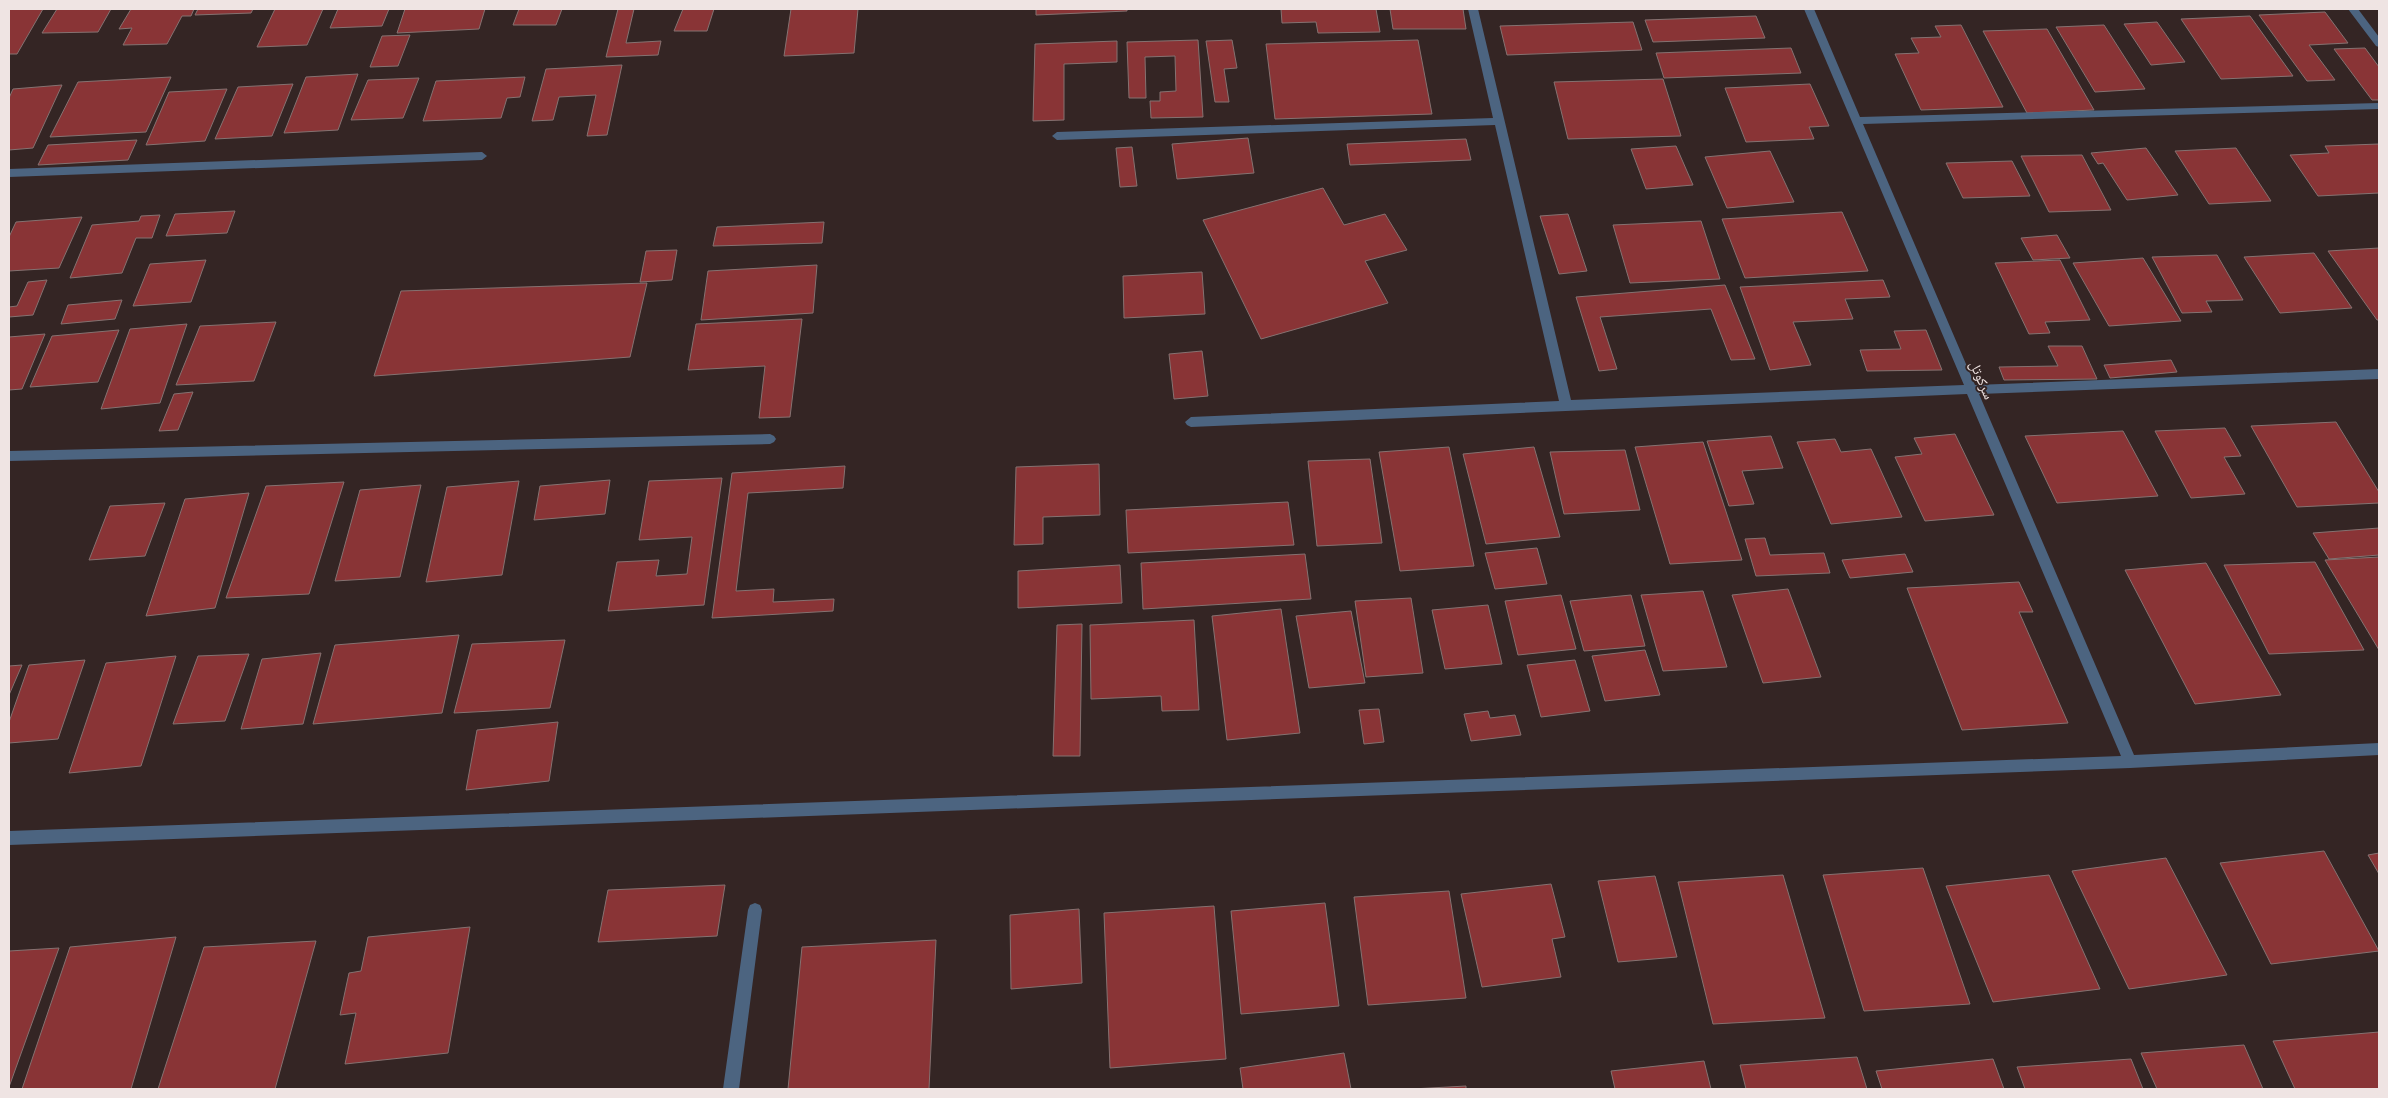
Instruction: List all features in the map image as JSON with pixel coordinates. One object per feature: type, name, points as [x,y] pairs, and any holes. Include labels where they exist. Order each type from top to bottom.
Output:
[{"type":"street","points":[[1473,9],[1566,405]]},
{"type":"street","name":"سرکوتل","points":[[1809,9],[1970,391],[2130,762]]},
{"type":"street","points":[[2353,9],[2378,41]]},
{"type":"street","points":[[1857,121],[2379,106]]},
{"type":"street","points":[[1057,136],[1499,121]]},
{"type":"street","points":[[9,173],[482,156]]},
{"type":"street","points":[[1191,422],[1566,405],[2379,374]]},
{"type":"street","points":[[9,456],[770,439]]},
{"type":"street","points":[[9,838],[2130,762],[2379,749]]},
{"type":"street","points":[[732,1089],[755,910]]},
{"type":"building","points":[[9,9],[43,9],[17,54],[9,54]]},
{"type":"building","points":[[57,9],[111,9],[98,32],[42,33]]},
{"type":"building","points":[[131,9],[194,9],[191,16],[182,16],[167,44],[123,45],[132,28],[119,29]]},
{"type":"building","points":[[198,9],[253,9],[251,13],[195,15]]},
{"type":"building","points":[[275,9],[323,9],[307,45],[257,47]]},
{"type":"building","points":[[338,9],[389,9],[382,26],[330,28]]},
{"type":"building","points":[[405,9],[485,9],[479,29],[397,33]]},
{"type":"building","points":[[519,9],[562,9],[556,25],[513,25]]},
{"type":"building","points":[[618,9],[634,9],[626,43],[661,41],[658,55],[606,57]]},
{"type":"building","points":[[683,9],[714,9],[707,31],[674,31]]},
{"type":"building","points":[[791,9],[858,9],[854,53],[784,56]]},
{"type":"building","points":[[1036,9],[1127,9],[1127,11],[1036,15]]},
{"type":"building","points":[[1281,9],[1376,9],[1380,32],[1318,33],[1316,22],[1282,23]]},
{"type":"building","points":[[1390,9],[1463,9],[1466,29],[1393,29]]},
{"type":"building","points":[[2325,12],[2348,43],[2309,45],[2335,80],[2307,81],[2259,15]]},
{"type":"building","points":[[1756,16],[1765,38],[1653,42],[1645,20]]},
{"type":"building","points":[[2250,16],[2293,76],[2221,79],[2181,19]]},
{"type":"building","points":[[1633,22],[1642,50],[1507,55],[1500,26]]},
{"type":"building","points":[[2157,22],[2185,62],[2151,65],[2124,24]]},
{"type":"building","points":[[1961,25],[2003,107],[1921,110],[1895,54],[1919,53],[1911,38],[1941,37],[1935,26]]},
{"type":"building","points":[[2104,25],[2145,89],[2095,92],[2056,27]]},
{"type":"building","points":[[2047,29],[2094,110],[2027,113],[1983,31]]},
{"type":"building","points":[[410,35],[398,66],[370,67],[382,36]]},
{"type":"building","points":[[1198,40],[1203,117],[1151,118],[1150,101],[1160,101],[1160,92],[1176,91],[1175,56],[1145,57],[1146,98],[1129,98],[1127,42]]},
{"type":"building","points":[[1232,40],[1237,68],[1224,69],[1229,102],[1215,102],[1206,41]]},
{"type":"building","points":[[1418,40],[1432,114],[1275,119],[1266,44]]},
{"type":"building","points":[[1117,41],[1117,62],[1064,64],[1064,120],[1033,121],[1035,44]]},
{"type":"building","points":[[1791,48],[1801,73],[1664,78],[1656,53]]},
{"type":"building","points":[[2365,48],[2379,67],[2379,100],[2372,100],[2334,49]]},
{"type":"building","points":[[622,65],[607,135],[587,136],[596,95],[559,97],[553,120],[532,121],[546,69]]},
{"type":"building","points":[[358,74],[338,130],[284,133],[306,77]]},
{"type":"building","points":[[171,77],[146,132],[50,137],[78,82]]},
{"type":"building","points":[[525,77],[520,97],[507,98],[501,118],[423,121],[436,81]]},
{"type":"building","points":[[419,78],[403,118],[351,120],[368,80]]},
{"type":"building","points":[[1663,79],[1681,136],[1568,139],[1554,82]]},
{"type":"building","points":[[293,84],[272,136],[215,139],[238,87]]},
{"type":"building","points":[[1810,84],[1829,126],[1809,127],[1814,139],[1746,142],[1725,88]]},
{"type":"building","points":[[62,85],[33,148],[9,150],[9,98],[13,89]]},
{"type":"building","points":[[227,89],[205,141],[146,145],[169,92]]},
{"type":"building","points":[[1248,138],[1254,173],[1177,179],[1172,144]]},
{"type":"building","points":[[1466,139],[1471,160],[1350,165],[1347,144]]},
{"type":"building","points":[[137,140],[128,160],[38,165],[48,145]]},
{"type":"building","points":[[2379,144],[2379,193],[2318,196],[2290,155],[2329,153],[2325,146]]},
{"type":"building","points":[[1676,146],[1693,185],[1646,189],[1631,149]]},
{"type":"building","points":[[1132,147],[1137,186],[1120,187],[1116,148]]},
{"type":"building","points":[[2146,148],[2178,195],[2127,200],[2103,163],[2098,164],[2091,153]]},
{"type":"building","points":[[2236,148],[2271,201],[2209,204],[2175,151]]},
{"type":"building","points":[[1770,151],[1794,202],[1727,208],[1705,157]]},
{"type":"building","points":[[2082,155],[2111,210],[2049,212],[2021,156]]},
{"type":"building","points":[[2012,161],[2030,196],[1963,198],[1946,163]]},
{"type":"building","points":[[1323,188],[1344,225],[1385,214],[1407,250],[1365,261],[1388,303],[1261,339],[1203,220]]},
{"type":"building","points":[[235,211],[227,233],[166,236],[175,214]]},
{"type":"building","points":[[1842,212],[1868,271],[1745,278],[1722,219]]},
{"type":"building","points":[[1568,214],[1587,271],[1559,274],[1540,216]]},
{"type":"building","points":[[160,215],[152,238],[136,238],[122,273],[70,278],[92,225],[139,221],[141,216]]},
{"type":"building","points":[[82,217],[59,268],[9,271],[9,237],[16,222]]},
{"type":"building","points":[[1701,221],[1720,279],[1630,283],[1613,225]]},
{"type":"building","points":[[824,222],[822,243],[713,246],[717,227]]},
{"type":"building","points":[[2057,235],[2070,258],[2033,260],[2021,238]]},
{"type":"building","points":[[2379,248],[2379,320],[2377,320],[2328,251]]},
{"type":"building","points":[[677,250],[672,280],[640,282],[646,251]]},
{"type":"building","points":[[2314,253],[2352,308],[2280,313],[2244,257]]},
{"type":"building","points":[[2217,255],[2243,300],[2206,301],[2212,312],[2182,313],[2152,257]]},
{"type":"building","points":[[2143,258],[2181,321],[2109,326],[2073,263]]},
{"type":"building","points":[[206,260],[191,302],[133,306],[150,264]]},
{"type":"building","points":[[2060,260],[2090,320],[2045,322],[2050,333],[2029,334],[1995,263]]},
{"type":"building","points":[[817,265],[813,313],[701,320],[708,271]]},
{"type":"building","points":[[1202,272],[1205,314],[1124,318],[1123,276]]},
{"type":"building","points":[[47,280],[33,315],[9,317],[9,307],[17,306],[28,282]]},
{"type":"building","points":[[1883,280],[1890,297],[1845,299],[1853,319],[1793,322],[1811,365],[1770,370],[1740,287]]},
{"type":"building","points":[[647,283],[630,357],[374,376],[401,291]]},
{"type":"building","points":[[1725,285],[1755,359],[1731,360],[1711,309],[1600,317],[1617,369],[1599,371],[1576,297]]},
{"type":"building","points":[[122,300],[115,319],[61,324],[68,305]]},
{"type":"building","points":[[802,319],[790,417],[759,418],[765,366],[688,370],[696,324]]},
{"type":"building","points":[[276,322],[254,381],[176,385],[200,326]]},
{"type":"building","points":[[187,324],[160,403],[101,409],[130,329]]},
{"type":"building","points":[[119,330],[98,382],[30,387],[52,336]]},
{"type":"building","points":[[1926,330],[1942,370],[1867,371],[1860,350],[1901,349],[1894,331]]},
{"type":"building","points":[[45,334],[22,389],[9,390],[9,337]]},
{"type":"building","points":[[2048,346],[2082,346],[2097,379],[2004,380],[1999,367],[2058,366]]},
{"type":"building","points":[[1202,351],[1208,396],[1174,399],[1169,354]]},
{"type":"building","points":[[2171,360],[2177,372],[2110,378],[2104,365]]},
{"type":"building","points":[[193,392],[178,430],[159,431],[174,394]]},
{"type":"building","points":[[2336,422],[2379,492],[2379,503],[2297,507],[2251,426]]},
{"type":"building","points":[[2225,428],[2241,456],[2224,457],[2245,494],[2191,498],[2155,431]]},
{"type":"building","points":[[2123,431],[2158,496],[2057,503],[2025,436]]},
{"type":"building","points":[[1955,434],[1994,515],[1925,521],[1895,457],[1922,454],[1914,438]]},
{"type":"building","points":[[1771,436],[1783,468],[1742,471],[1754,504],[1729,506],[1707,441]]},
{"type":"building","points":[[1835,439],[1841,452],[1871,449],[1902,517],[1831,524],[1797,442]]},
{"type":"building","points":[[1703,442],[1742,560],[1670,564],[1635,447]]},
{"type":"building","points":[[1449,447],[1474,566],[1400,571],[1379,452]]},
{"type":"building","points":[[1534,447],[1560,537],[1486,544],[1463,454]]},
{"type":"building","points":[[1625,450],[1640,510],[1564,514],[1550,452]]},
{"type":"building","points":[[1370,459],[1382,543],[1317,546],[1308,461]]},
{"type":"building","points":[[1099,464],[1100,515],[1043,517],[1043,544],[1014,545],[1016,467]]},
{"type":"building","points":[[845,466],[843,488],[748,493],[736,591],[774,589],[773,602],[834,599],[833,611],[712,618],[732,473]]},
{"type":"building","points":[[722,478],[704,605],[608,611],[617,562],[659,560],[656,576],[687,574],[692,537],[639,540],[649,481]]},
{"type":"building","points":[[610,480],[605,514],[534,520],[540,486]]},
{"type":"building","points":[[519,481],[502,575],[426,582],[447,487]]},
{"type":"building","points":[[344,482],[309,594],[226,598],[266,486]]},
{"type":"building","points":[[421,485],[400,577],[335,581],[360,490]]},
{"type":"building","points":[[249,493],[215,608],[146,616],[185,499]]},
{"type":"building","points":[[1288,502],[1294,545],[1128,553],[1126,510]]},
{"type":"building","points":[[165,503],[145,556],[89,560],[110,506]]},
{"type":"building","points":[[2379,528],[2379,555],[2329,559],[2313,533]]},
{"type":"building","points":[[1765,538],[1770,555],[1824,553],[1830,573],[1756,576],[1745,539]]},
{"type":"building","points":[[1537,548],[1547,584],[1495,589],[1485,553]]},
{"type":"building","points":[[1305,554],[1311,599],[1143,609],[1141,563]]},
{"type":"building","points":[[1905,554],[1913,572],[1850,578],[1842,560]]},
{"type":"building","points":[[2379,557],[2379,650],[2325,560]]},
{"type":"building","points":[[2315,562],[2364,650],[2269,654],[2224,565]]},
{"type":"building","points":[[2206,563],[2281,695],[2195,704],[2125,570]]},
{"type":"building","points":[[1120,565],[1122,603],[1018,608],[1018,571]]},
{"type":"building","points":[[2019,582],[2033,612],[2019,612],[2068,723],[1962,730],[1907,588]]},
{"type":"building","points":[[1788,589],[1821,677],[1763,683],[1732,595]]},
{"type":"building","points":[[1703,591],[1727,667],[1663,671],[1641,595]]},
{"type":"building","points":[[1561,595],[1576,649],[1518,655],[1505,601]]},
{"type":"building","points":[[1631,595],[1645,646],[1584,651],[1570,601]]},
{"type":"building","points":[[1411,598],[1423,673],[1366,677],[1355,601]]},
{"type":"building","points":[[1488,605],[1502,664],[1445,669],[1432,610]]},
{"type":"building","points":[[1281,609],[1300,733],[1227,740],[1212,616]]},
{"type":"building","points":[[1351,611],[1365,683],[1309,688],[1296,616]]},
{"type":"building","points":[[1194,620],[1199,710],[1162,711],[1161,696],[1091,699],[1090,625]]},
{"type":"building","points":[[1082,624],[1080,756],[1053,756],[1057,625]]},
{"type":"building","points":[[459,635],[442,713],[313,724],[335,645]]},
{"type":"building","points":[[565,640],[550,708],[454,713],[472,644]]},
{"type":"building","points":[[1645,650],[1660,695],[1605,701],[1592,656]]},
{"type":"building","points":[[321,653],[303,724],[241,729],[262,659]]},
{"type":"building","points":[[249,654],[225,721],[173,724],[198,656]]},
{"type":"building","points":[[176,656],[141,766],[69,773],[106,663]]},
{"type":"building","points":[[85,660],[58,739],[9,743],[9,722],[29,665]]},
{"type":"building","points":[[1575,660],[1590,711],[1541,717],[1527,665]]},
{"type":"building","points":[[22,665],[9,695],[9,666]]},
{"type":"building","points":[[1379,709],[1384,742],[1364,744],[1359,710]]},
{"type":"building","points":[[1488,711],[1490,718],[1515,715],[1521,735],[1471,741],[1464,714]]},
{"type":"building","points":[[558,722],[549,781],[466,790],[477,730]]},
{"type":"building","points":[[2324,851],[2379,951],[2271,964],[2220,863]]},
{"type":"building","points":[[2379,853],[2379,874],[2368,855]]},
{"type":"building","points":[[2166,858],[2227,975],[2129,989],[2072,871]]},
{"type":"building","points":[[1923,868],[1970,1004],[1864,1011],[1823,875]]},
{"type":"building","points":[[1783,875],[1825,1018],[1713,1024],[1678,882]]},
{"type":"building","points":[[2049,875],[2100,989],[1993,1002],[1946,886]]},
{"type":"building","points":[[1655,876],[1677,957],[1618,962],[1598,881]]},
{"type":"building","points":[[1551,884],[1565,937],[1552,939],[1561,977],[1482,987],[1461,894]]},
{"type":"building","points":[[725,885],[717,936],[598,942],[608,890]]},
{"type":"building","points":[[1449,891],[1466,998],[1368,1005],[1354,897]]},
{"type":"building","points":[[1325,903],[1339,1006],[1241,1014],[1231,911]]},
{"type":"building","points":[[1214,906],[1226,1059],[1110,1068],[1104,913]]},
{"type":"building","points":[[1079,909],[1082,983],[1011,989],[1010,915]]},
{"type":"building","points":[[470,927],[448,1053],[345,1064],[356,1013],[340,1015],[349,973],[361,971],[368,937]]},
{"type":"building","points":[[176,937],[131,1089],[22,1089],[70,947]]},
{"type":"building","points":[[936,940],[929,1089],[788,1089],[802,947]]},
{"type":"building","points":[[316,941],[275,1089],[158,1089],[204,947]]},
{"type":"building","points":[[59,948],[9,1087],[9,951]]},
{"type":"building","points":[[2379,1032],[2379,1089],[2295,1089],[2273,1041]]},
{"type":"building","points":[[2244,1045],[2263,1089],[2157,1089],[2141,1053]]},
{"type":"building","points":[[1344,1053],[1351,1089],[1243,1089],[1240,1068]]},
{"type":"building","points":[[1857,1057],[1867,1089],[1746,1089],[1740,1065]]},
{"type":"building","points":[[1993,1059],[2004,1089],[1882,1089],[1876,1071]]},
{"type":"building","points":[[2131,1059],[2143,1089],[2025,1089],[2017,1067]]},
{"type":"building","points":[[1704,1061],[1711,1089],[1615,1089],[1611,1071]]},
{"type":"building","points":[[1466,1086],[1466,1089],[1412,1089]]}]
